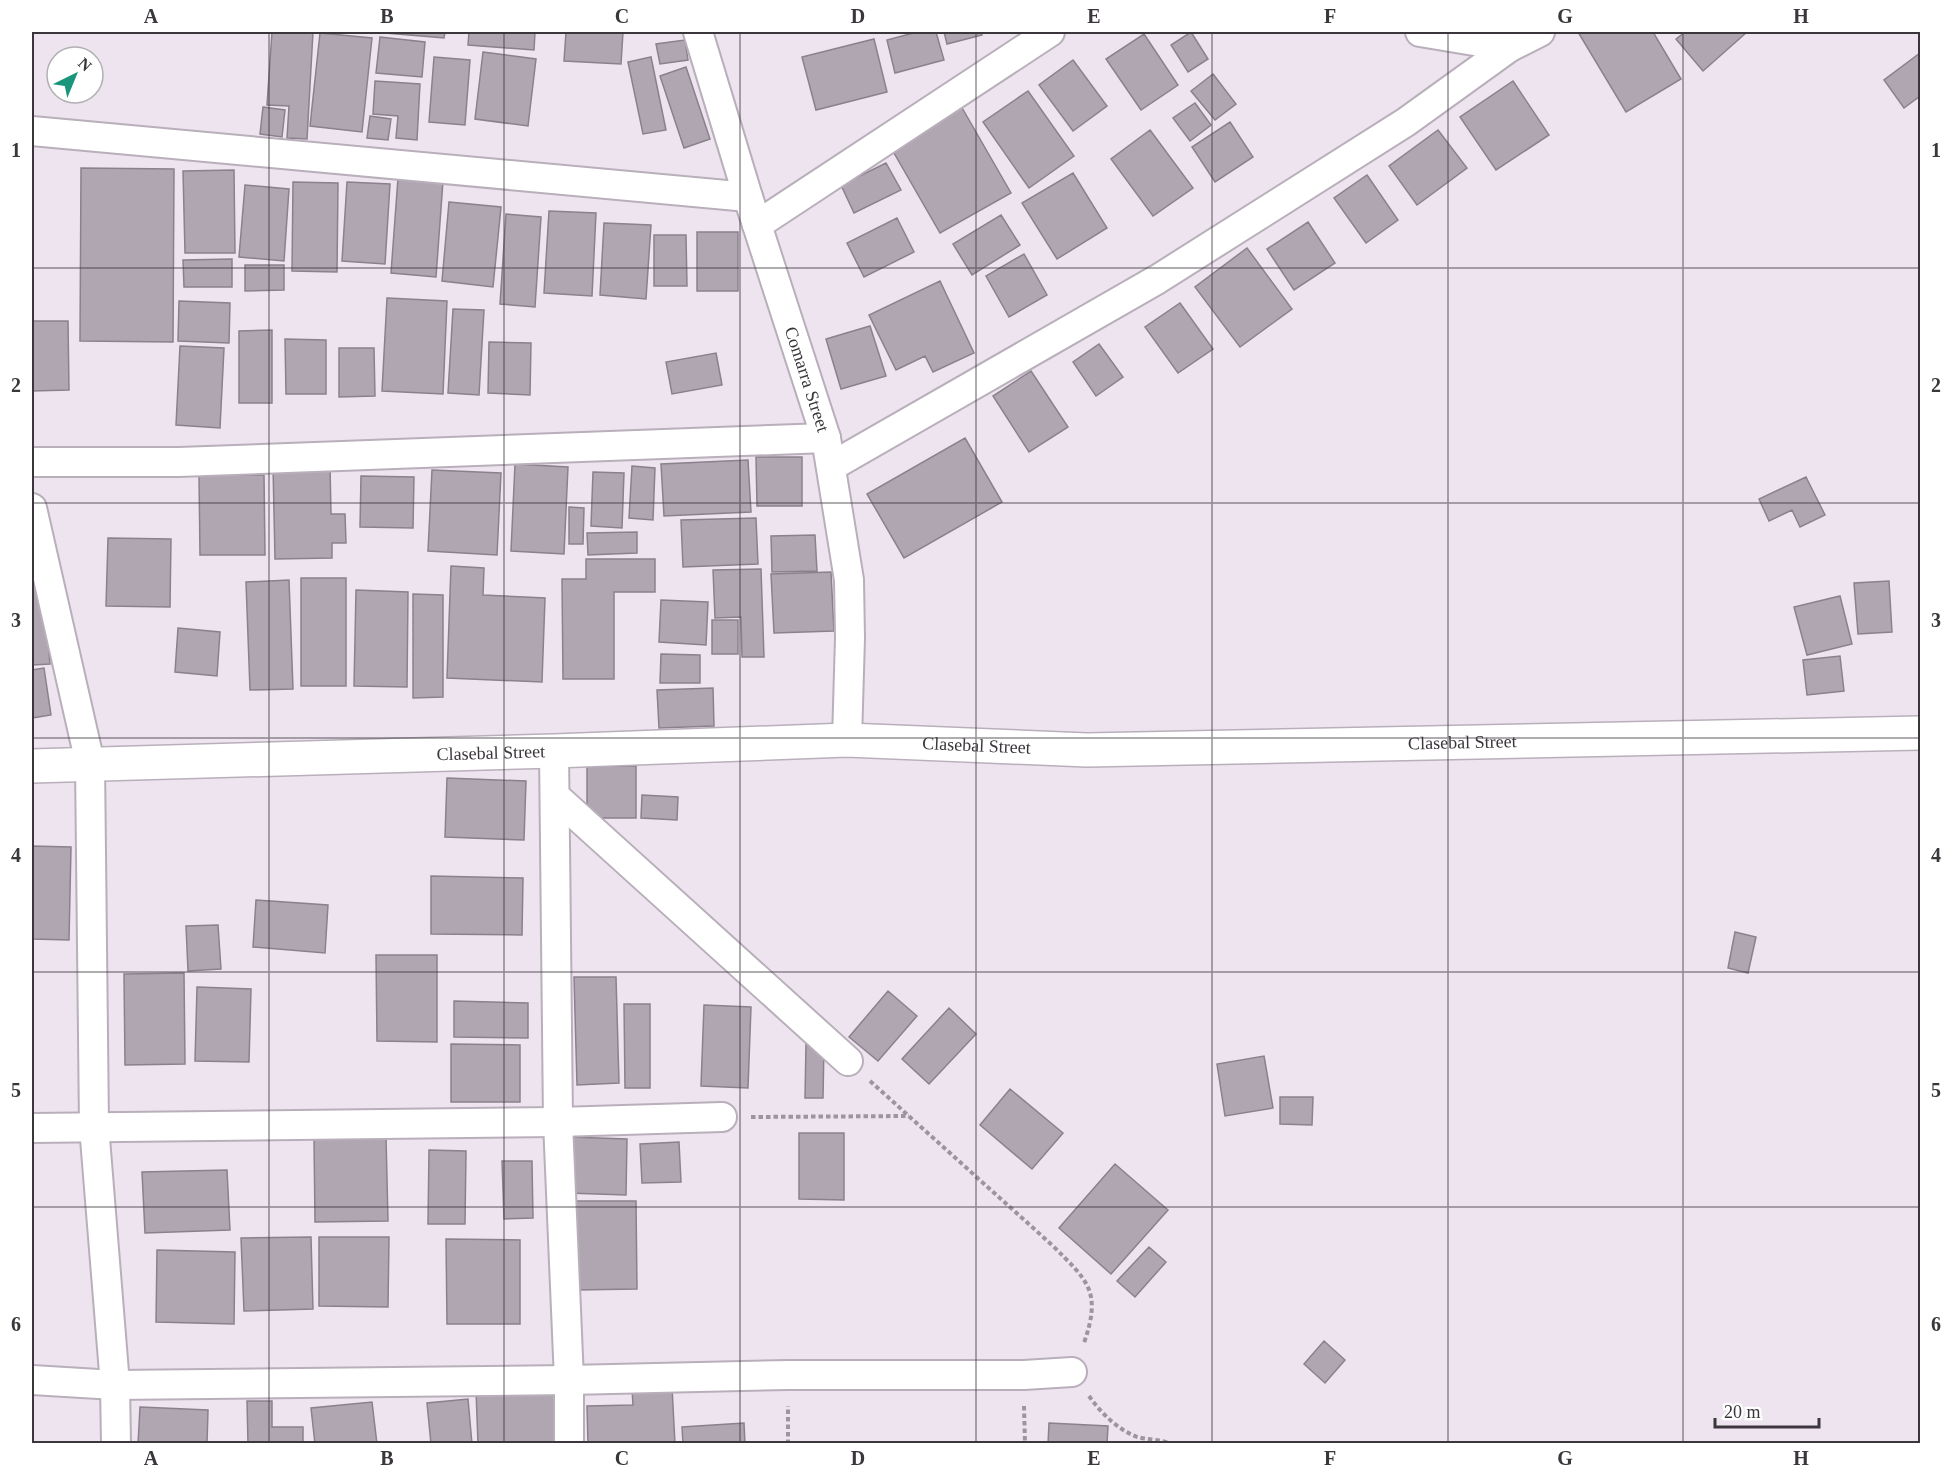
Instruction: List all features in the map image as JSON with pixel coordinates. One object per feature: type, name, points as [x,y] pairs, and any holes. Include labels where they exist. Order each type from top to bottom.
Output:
[{"type":"street","name":"Comarra Street","points":[[699,32],[748,197],[826,438],[832,466],[849,580],[847,740]]},
{"type":"street","points":[[757,225],[1050,32]]},
{"type":"street","points":[[1420,32],[1510,47]]},
{"type":"street","points":[[832,466],[1158,279],[1406,122],[1510,47],[1540,32]]},
{"type":"street","points":[[32,131],[748,197]]},
{"type":"street","points":[[32,462],[179,462],[826,438]]},
{"type":"street","points":[[32,508],[90,764],[94,1126],[115,1385],[116,1443]]},
{"type":"street","name":"Clasebal Street","points":[[32,766],[847,740],[1087,750],[1920,733]]},
{"type":"street","points":[[554,751],[558,1122],[569,1380],[569,1443]]},
{"type":"street","points":[[555,796],[848,1061]]},
{"type":"street","points":[[32,1128],[558,1122],[722,1117]]},
{"type":"street","points":[[32,1380],[115,1385],[788,1375],[1024,1375],[1072,1372]]},
{"type":"path","points":[[848,1061],[1078,1271],[1092,1293],[1091,1321],[1072,1372],[1099,1410],[1118,1426],[1138,1437],[1171,1443]]},
{"type":"path","points":[[722,1117],[910,1116]]},
{"type":"building","points":[[272,32],[313,32],[307,139],[287,138],[289,106],[267,105]]},
{"type":"building","points":[[373,32],[445,32],[444,38]]},
{"type":"building","points":[[469,32],[535,32],[534,50],[468,45]]},
{"type":"building","points":[[566,32],[623,32],[621,64],[564,61]]},
{"type":"building","points":[[917,32],[936,32],[944,60],[895,73],[887,40]]},
{"type":"building","points":[[944,32],[981,32],[982,35],[947,44]]},
{"type":"building","points":[[1191,32],[1208,59],[1188,72],[1171,45]]},
{"type":"building","points":[[1578,32],[1653,32],[1681,79],[1626,112]]},
{"type":"building","points":[[1685,32],[1747,32],[1703,71],[1676,39]]},
{"type":"building","points":[[320,33],[372,38],[362,132],[310,126]]},
{"type":"building","points":[[1144,34],[1178,85],[1141,110],[1106,59]]},
{"type":"building","points":[[380,37],[425,42],[422,77],[376,73]]},
{"type":"building","points":[[874,39],[887,92],[816,110],[802,57]]},
{"type":"building","points":[[685,40],[688,60],[660,64],[656,44]]},
{"type":"building","points":[[483,52],[536,59],[528,126],[475,119]]},
{"type":"building","points":[[1920,53],[1920,96],[1904,108],[1884,80]]},
{"type":"building","points":[[434,57],[470,60],[465,125],[429,122]]},
{"type":"building","points":[[651,57],[666,130],[643,134],[628,62]]},
{"type":"building","points":[[1073,60],[1107,106],[1073,131],[1039,85]]},
{"type":"building","points":[[686,67],[710,139],[684,148],[660,76]]},
{"type":"building","points":[[1213,74],[1236,104],[1215,120],[1191,91]]},
{"type":"building","points":[[375,81],[420,84],[417,140],[396,138],[398,116],[373,114]]},
{"type":"building","points":[[1513,81],[1549,135],[1496,170],[1460,117]]},
{"type":"building","points":[[1028,91],[1074,156],[1029,188],[983,122]]},
{"type":"building","points":[[1195,103],[1211,125],[1190,141],[1173,118]]},
{"type":"building","points":[[961,106],[1011,193],[940,233],[890,146]]},
{"type":"building","points":[[263,107],[285,110],[282,137],[260,134]]},
{"type":"building","points":[[370,116],[391,119],[388,140],[367,138]]},
{"type":"building","points":[[1230,122],[1253,157],[1215,182],[1192,147]]},
{"type":"building","points":[[1150,130],[1193,188],[1153,216],[1111,159]]},
{"type":"building","points":[[1438,130],[1467,168],[1417,205],[1389,166]]},
{"type":"building","points":[[886,163],[901,190],[854,213],[841,185]]},
{"type":"building","points":[[81,168],[174,169],[173,342],[80,341]]},
{"type":"building","points":[[234,170],[235,253],[185,253],[183,171]]},
{"type":"building","points":[[1073,173],[1107,228],[1057,259],[1022,203]]},
{"type":"building","points":[[1367,175],[1398,220],[1366,243],[1334,198]]},
{"type":"building","points":[[398,178],[443,181],[436,277],[391,273]]},
{"type":"building","points":[[293,182],[338,183],[337,272],[292,271]]},
{"type":"building","points":[[347,182],[390,184],[385,264],[342,261]]},
{"type":"building","points":[[245,185],[289,189],[284,261],[239,257]]},
{"type":"building","points":[[449,202],[501,207],[493,287],[442,281]]},
{"type":"building","points":[[549,211],[596,213],[592,296],[544,293]]},
{"type":"building","points":[[506,214],[541,217],[535,307],[500,304]]},
{"type":"building","points":[[1001,215],[1020,245],[972,275],[953,244]]},
{"type":"building","points":[[897,218],[914,252],[864,277],[847,243]]},
{"type":"building","points":[[1308,222],[1335,263],[1294,290],[1267,249]]},
{"type":"building","points":[[604,223],[651,225],[646,299],[600,295]]},
{"type":"building","points":[[697,232],[738,232],[738,291],[697,291]]},
{"type":"building","points":[[654,235],[686,235],[687,286],[654,286]]},
{"type":"building","points":[[1247,248],[1292,309],[1240,347],[1195,287]]},
{"type":"building","points":[[1024,254],[1047,295],[1009,317],[986,276]]},
{"type":"building","points":[[232,259],[232,287],[184,287],[183,260]]},
{"type":"building","points":[[245,265],[284,265],[284,290],[245,291]]},
{"type":"building","points":[[940,281],[974,353],[933,372],[925,356],[896,370],[869,315]]},
{"type":"building","points":[[387,298],[447,301],[443,394],[382,391]]},
{"type":"building","points":[[179,301],[230,303],[229,343],[178,341]]},
{"type":"building","points":[[1180,303],[1213,349],[1178,373],[1145,327]]},
{"type":"building","points":[[453,309],[484,310],[479,395],[448,393]]},
{"type":"building","points":[[32,321],[68,321],[69,390],[32,391]]},
{"type":"building","points":[[870,326],[886,376],[841,389],[826,339]]},
{"type":"building","points":[[272,330],[272,403],[239,403],[239,331]]},
{"type":"building","points":[[285,339],[326,340],[326,394],[286,394]]},
{"type":"building","points":[[489,342],[531,343],[530,395],[488,393]]},
{"type":"building","points":[[1099,344],[1123,377],[1096,396],[1073,362]]},
{"type":"building","points":[[180,346],[224,348],[220,428],[176,425]]},
{"type":"building","points":[[339,348],[374,348],[375,396],[339,397]]},
{"type":"building","points":[[716,353],[722,385],[672,394],[666,362]]},
{"type":"building","points":[[1031,371],[1068,427],[1029,452],[993,396]]},
{"type":"building","points":[[965,438],[1002,502],[904,558],[867,494]]},
{"type":"building","points":[[756,457],[802,457],[802,506],[757,506]]},
{"type":"building","points":[[748,460],[751,512],[664,516],[661,464]]},
{"type":"building","points":[[515,464],[568,467],[564,554],[511,551]]},
{"type":"building","points":[[330,465],[331,514],[345,514],[346,543],[332,543],[332,558],[275,559],[273,466]]},
{"type":"building","points":[[632,466],[655,468],[653,520],[629,518]]},
{"type":"building","points":[[432,470],[501,473],[497,555],[428,551]]},
{"type":"building","points":[[593,472],[624,473],[622,528],[591,526]]},
{"type":"building","points":[[199,475],[264,475],[265,555],[200,555]]},
{"type":"building","points":[[361,476],[414,477],[413,528],[360,527]]},
{"type":"building","points":[[1806,477],[1825,515],[1800,527],[1792,510],[1769,521],[1759,499]]},
{"type":"building","points":[[569,507],[584,508],[583,544],[569,544]]},
{"type":"building","points":[[756,518],[758,564],[683,567],[681,520]]},
{"type":"building","points":[[637,532],[637,553],[588,555],[587,533]]},
{"type":"building","points":[[815,535],[817,571],[772,572],[771,536]]},
{"type":"building","points":[[108,538],[171,539],[170,607],[106,606]]},
{"type":"building","points":[[586,559],[655,559],[655,592],[614,592],[614,679],[563,679],[562,579],[586,579]]},
{"type":"building","points":[[451,566],[484,568],[483,595],[545,598],[542,682],[447,678]]},
{"type":"building","points":[[761,569],[764,657],[742,657],[741,617],[715,618],[713,570]]},
{"type":"building","points":[[831,572],[834,631],[774,633],[771,574]]},
{"type":"building","points":[[301,578],[346,578],[346,686],[301,686]]},
{"type":"building","points":[[289,580],[293,689],[250,690],[246,582]]},
{"type":"building","points":[[1889,581],[1892,632],[1858,634],[1854,583]]},
{"type":"building","points":[[43,587],[50,664],[32,665],[32,588]]},
{"type":"building","points":[[356,590],[408,592],[407,687],[354,686]]},
{"type":"building","points":[[413,594],[443,595],[443,697],[413,698]]},
{"type":"building","points":[[1840,596],[1852,644],[1807,655],[1794,607]]},
{"type":"building","points":[[661,600],[708,602],[706,645],[659,642]]},
{"type":"building","points":[[712,620],[738,620],[738,654],[712,654]]},
{"type":"building","points":[[178,628],[220,632],[217,676],[175,672]]},
{"type":"building","points":[[661,654],[700,655],[700,683],[660,683]]},
{"type":"building","points":[[1840,656],[1844,691],[1807,695],[1803,660]]},
{"type":"building","points":[[44,668],[51,715],[32,718],[32,670]]},
{"type":"building","points":[[713,688],[714,726],[659,728],[657,690]]},
{"type":"building","points":[[587,766],[636,766],[636,818],[587,818]]},
{"type":"building","points":[[447,778],[526,781],[524,840],[445,837]]},
{"type":"building","points":[[642,795],[678,797],[677,820],[641,818]]},
{"type":"building","points":[[32,846],[71,847],[69,940],[32,939]]},
{"type":"building","points":[[431,876],[523,878],[522,935],[431,934]]},
{"type":"building","points":[[256,900],[328,905],[325,953],[253,947]]},
{"type":"building","points":[[218,925],[221,969],[188,971],[186,926]]},
{"type":"building","points":[[1735,932],[1756,937],[1748,973],[1728,968]]},
{"type":"building","points":[[376,955],[437,955],[437,1042],[377,1041]]},
{"type":"building","points":[[184,973],[185,1064],[125,1065],[124,974]]},
{"type":"building","points":[[574,977],[616,977],[619,1083],[577,1085]]},
{"type":"building","points":[[197,987],[251,989],[249,1062],[195,1061]]},
{"type":"building","points":[[888,991],[917,1016],[878,1061],[849,1037]]},
{"type":"building","points":[[454,1001],[528,1003],[528,1038],[454,1037]]},
{"type":"building","points":[[624,1004],[650,1004],[650,1088],[625,1088]]},
{"type":"building","points":[[704,1005],[751,1007],[748,1088],[701,1086]]},
{"type":"building","points":[[949,1008],[976,1034],[929,1084],[902,1059]]},
{"type":"building","points":[[451,1044],[520,1045],[520,1102],[451,1102]]},
{"type":"building","points":[[806,1044],[824,1044],[823,1098],[805,1098]]},
{"type":"building","points":[[1264,1056],[1273,1108],[1225,1116],[1217,1064]]},
{"type":"building","points":[[1010,1089],[1063,1133],[1032,1169],[980,1125]]},
{"type":"building","points":[[1280,1097],[1313,1097],[1312,1125],[1280,1124]]},
{"type":"building","points":[[799,1133],[844,1133],[844,1200],[799,1199]]},
{"type":"building","points":[[386,1137],[388,1221],[315,1222],[314,1138]]},
{"type":"building","points":[[569,1137],[627,1139],[626,1195],[567,1193]]},
{"type":"building","points":[[679,1142],[681,1182],[642,1183],[640,1144]]},
{"type":"building","points":[[429,1150],[466,1151],[465,1224],[428,1224]]},
{"type":"building","points":[[502,1161],[532,1161],[533,1218],[504,1219]]},
{"type":"building","points":[[1115,1164],[1168,1210],[1111,1274],[1059,1228]]},
{"type":"building","points":[[227,1170],[230,1230],[145,1233],[142,1172]]},
{"type":"building","points":[[574,1201],[636,1201],[637,1289],[575,1290]]},
{"type":"building","points":[[311,1237],[313,1309],[244,1311],[241,1238]]},
{"type":"building","points":[[319,1237],[389,1237],[388,1307],[319,1306]]},
{"type":"building","points":[[446,1239],[520,1240],[520,1324],[447,1324]]},
{"type":"building","points":[[1149,1247],[1166,1262],[1135,1297],[1117,1281]]},
{"type":"building","points":[[157,1250],[235,1252],[234,1324],[156,1322]]},
{"type":"building","points":[[1324,1341],[1345,1360],[1325,1383],[1304,1364]]},
{"type":"building","points":[[672,1387],[675,1444],[588,1444],[587,1406],[633,1405],[632,1389]]},
{"type":"building","points":[[554,1389],[555,1444],[478,1444],[476,1390]]},
{"type":"building","points":[[468,1399],[472,1444],[431,1444],[427,1403]]},
{"type":"building","points":[[247,1401],[272,1401],[272,1427],[303,1427],[303,1444],[248,1444]]},
{"type":"building","points":[[372,1402],[377,1444],[315,1444],[311,1408]]},
{"type":"building","points":[[140,1407],[208,1410],[207,1444],[138,1444]]},
{"type":"building","points":[[744,1423],[745,1444],[683,1444],[682,1427]]},
{"type":"building","points":[[1049,1423],[1108,1426],[1107,1444],[1048,1444]]}]
